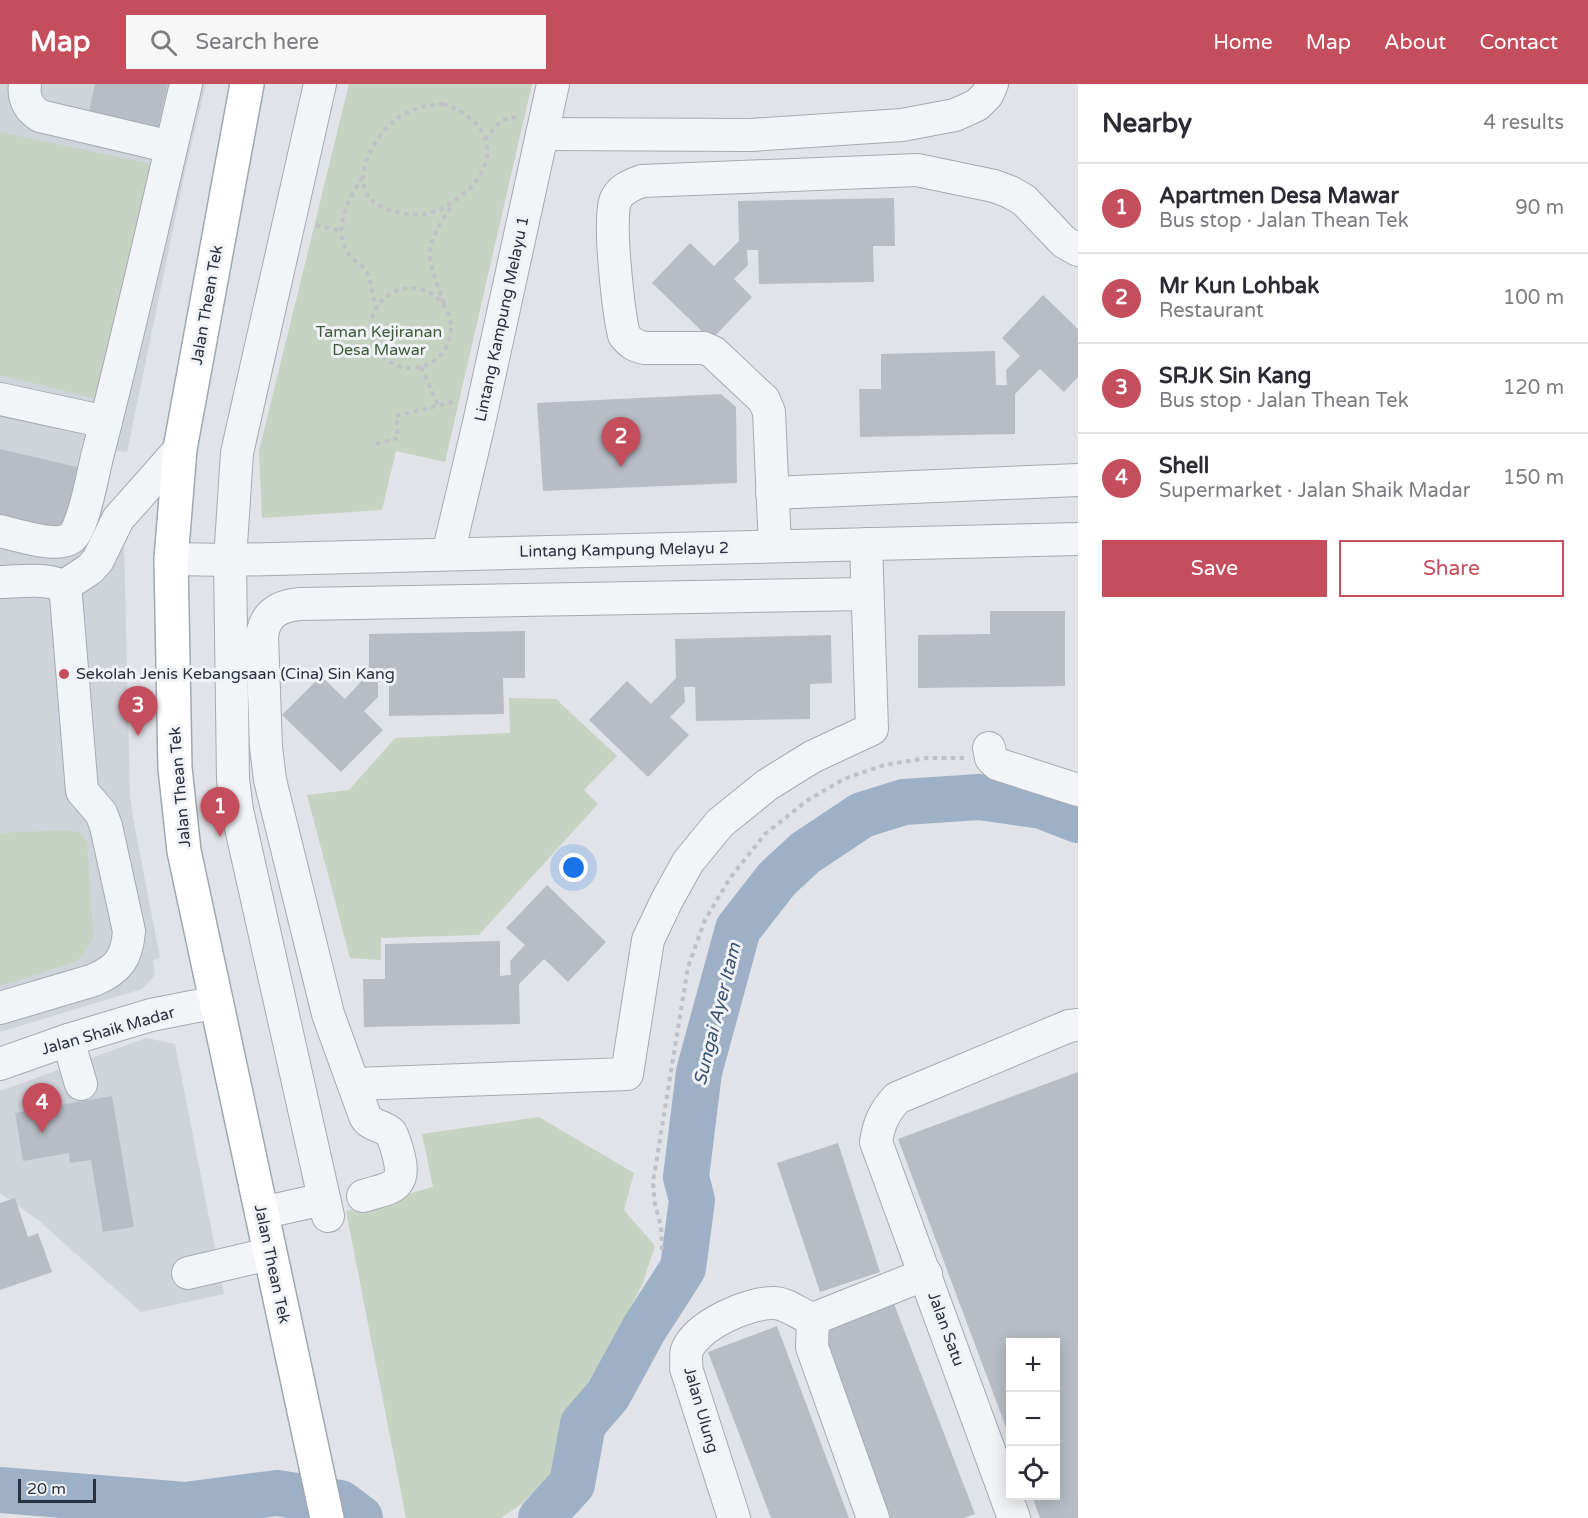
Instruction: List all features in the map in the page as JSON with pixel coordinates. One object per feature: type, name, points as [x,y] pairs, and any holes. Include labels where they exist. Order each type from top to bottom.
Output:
[{"type":"main road","name":"Jalan Thean Tek","points":[[247,84],[180,449],[171,559],[175,768],[184,851],[327,1518]]},
{"type":"street","points":[[25,84],[26,99],[31,110],[40,116],[171,147]]},
{"type":"street","points":[[0,531],[52,542],[70,539],[76,533],[106,422],[186,84]]},
{"type":"street","points":[[261,1213],[326,1207],[237,810],[233,779],[230,560],[237,453],[320,84]]},
{"type":"street","name":"Lintang Kampung Melayu 1","points":[[448,554],[486,393],[553,84]]},
{"type":"street","points":[[543,129],[751,135],[902,125],[955,116],[977,105],[987,95],[992,84]]},
{"type":"street","points":[[902,125],[904,170]]},
{"type":"street","points":[[775,546],[768,412],[764,400],[713,352],[704,348],[637,347],[624,335],[615,265],[612,212],[614,202],[620,192],[642,181],[917,170],[994,186],[1010,192],[1024,200],[1064,242],[1078,249]]},
{"type":"street","points":[[0,399],[106,422]]},
{"type":"street","points":[[63,587],[90,569],[98,560],[118,519],[180,449]]},
{"type":"street","points":[[772,492],[1078,480]]},
{"type":"street","name":"Lintang Kampung Melayu 2","points":[[171,559],[230,560],[1078,539]]},
{"type":"street","points":[[355,1084],[627,1074],[648,940],[688,862],[720,823],[767,785],[812,757],[873,729],[866,594],[866,544]]},
{"type":"street","points":[[0,582],[48,581],[63,587],[66,596],[82,791],[101,813],[106,826],[129,931],[128,946],[120,963],[109,973],[94,980],[0,1008]]},
{"type":"street","points":[[363,1196],[392,1187],[401,1176],[401,1168],[391,1133],[368,1121],[328,1014],[270,780],[266,747],[262,636],[264,625],[270,615],[279,608],[300,604],[866,594]]},
{"type":"street","points":[[990,753],[997,764],[1078,790]]},
{"type":"street","name":"Jalan Shaik Madar","points":[[0,1064],[68,1040],[152,1015],[217,1002]]},
{"type":"street","name":"Jalan Satu","points":[[1014,1518],[876,1142],[884,1112],[897,1098],[1069,1026],[1078,1026]]},
{"type":"street","points":[[68,1040],[81,1084]]},
{"type":"street","points":[[188,1273],[269,1254]]},
{"type":"street","points":[[873,1518],[812,1347],[813,1319],[926,1274]]},
{"type":"street","name":"Jalan Ulung","points":[[734,1518],[686,1368],[687,1351],[696,1335],[711,1324],[753,1306],[776,1303],[791,1308],[801,1316],[813,1319]]},
{"type":"path","points":[[363,175],[366,193],[374,202],[393,211],[423,214],[442,208],[468,190],[486,167],[488,154],[485,141],[475,122],[456,108],[443,104],[425,105],[402,115],[383,132],[369,153],[363,175],[348,202],[341,231],[348,254],[366,270],[371,293],[378,307]]},
{"type":"path","points":[[485,141],[495,126],[504,119],[514,117],[543,129]]},
{"type":"path","points":[[445,306],[428,292],[417,289],[405,289],[385,299],[378,307],[372,325],[375,344],[379,352],[393,364],[412,368],[421,367],[433,362],[449,342],[450,317],[429,258],[434,233],[455,200]]},
{"type":"path","points":[[421,367],[438,405]]},
{"type":"path","points":[[376,444],[398,438],[396,416],[486,393]]},
{"type":"path","points":[[662,1250],[661,1226],[655,1204],[653,1182],[688,967],[705,920],[730,878],[765,834],[808,800],[844,779],[884,765],[927,758],[990,753]]},
{"type":"shaded area","points":[[0,84],[206,84],[185,171],[127,452],[116,451],[94,548],[124,546],[130,794],[160,958],[153,960],[155,975],[142,989],[0,1032]]},
{"type":"shaded area","points":[[146,1038],[175,1044],[224,1294],[141,1312],[37,1219],[0,1193],[0,1091]]},
{"type":"green space","name":"Taman Kejiranan Desa Mawar","points":[[349,84],[532,84],[445,462],[396,451],[382,510],[262,518],[259,451]]},
{"type":"green space","points":[[0,132],[151,164],[98,399],[0,375]]},
{"type":"green space","points":[[509,698],[556,699],[617,756],[584,790],[598,804],[479,935],[381,938],[381,960],[350,958],[307,795],[349,790],[395,738],[510,733]]},
{"type":"green space","points":[[67,830],[81,833],[87,843],[93,935],[90,943],[75,962],[0,986],[0,833]]},
{"type":"green space","points":[[539,1117],[634,1173],[624,1210],[655,1246],[642,1285],[601,1366],[562,1416],[556,1470],[520,1505],[501,1518],[406,1518],[346,1211],[433,1187],[422,1134]]},
{"type":"building","points":[[95,84],[168,84],[158,128],[89,112]]},
{"type":"building","points":[[894,198],[895,246],[873,246],[874,282],[759,284],[758,250],[747,250],[748,265],[734,279],[752,297],[711,340],[652,283],[690,243],[714,266],[739,241],[738,201]]},
{"type":"building","points":[[1043,295],[1078,329],[1078,377],[1064,392],[1040,369],[1015,394],[1015,434],[860,437],[859,389],[881,389],[881,354],[995,351],[996,385],[1007,385],[1006,370],[1020,356],[1002,338]]},
{"type":"building","points":[[721,394],[736,407],[737,483],[543,491],[537,403]]},
{"type":"building","points":[[0,449],[81,468],[66,532],[0,517]]},
{"type":"building","points":[[990,611],[1065,611],[1065,686],[918,688],[918,635],[990,634]]},
{"type":"building","points":[[525,631],[525,678],[503,678],[504,714],[389,716],[389,682],[378,682],[378,697],[364,711],[383,730],[341,772],[282,715],[321,676],[345,699],[369,673],[369,634]]},
{"type":"building","points":[[831,635],[832,683],[810,684],[810,719],[696,721],[695,687],[684,687],[685,702],[670,717],[689,735],[648,777],[589,720],[627,681],[651,704],[676,678],[675,639]]},
{"type":"building","points":[[547,885],[606,942],[568,982],[544,959],[519,984],[520,1024],[364,1027],[363,979],[385,979],[385,944],[500,941],[500,976],[511,975],[510,961],[525,945],[506,928]]},
{"type":"building","points":[[1078,1072],[1078,1518],[1040,1518],[1033,1500],[1060,1500],[1060,1338],[1006,1338],[1006,1427],[898,1139]]},
{"type":"building","points":[[112,1096],[134,1227],[103,1232],[91,1160],[70,1163],[69,1153],[23,1161],[15,1113]]},
{"type":"building","points":[[838,1143],[880,1272],[820,1292],[777,1163]]},
{"type":"building","points":[[15,1198],[28,1237],[38,1233],[52,1272],[0,1290],[0,1203]]},
{"type":"building","points":[[894,1304],[975,1514],[964,1518],[889,1518],[818,1334]]},
{"type":"building","points":[[777,1326],[849,1518],[771,1518],[708,1352]]},
{"type":"waterway","name":"Sungai Ayer Itam","points":[[541,1518],[572,1484],[583,1424],[608,1395],[644,1329],[683,1268],[692,1200],[686,1177],[699,1072],[738,929],[777,879],[805,853],[862,815],[904,802],[979,797],[1042,806],[1078,820]]},
{"type":"waterway","name":"Sungai Ayer Itam","points":[[0,1490],[185,1505],[277,1493],[340,1503],[360,1518]]},
{"type":"place","name":"Mr Kun Lohbak","points":[[621,467]]},
{"type":"place","name":"Sekolah Jenis Kebangsaan (Cina) Sin Kang","points":[[64,674]]},
{"type":"place","name":"SRJK Sin Kang","points":[[138,736]]},
{"type":"place","name":"Apartmen Desa Mawar","points":[[220,837]]},
{"type":"place","name":"Shell","points":[[42,1133]]}]
